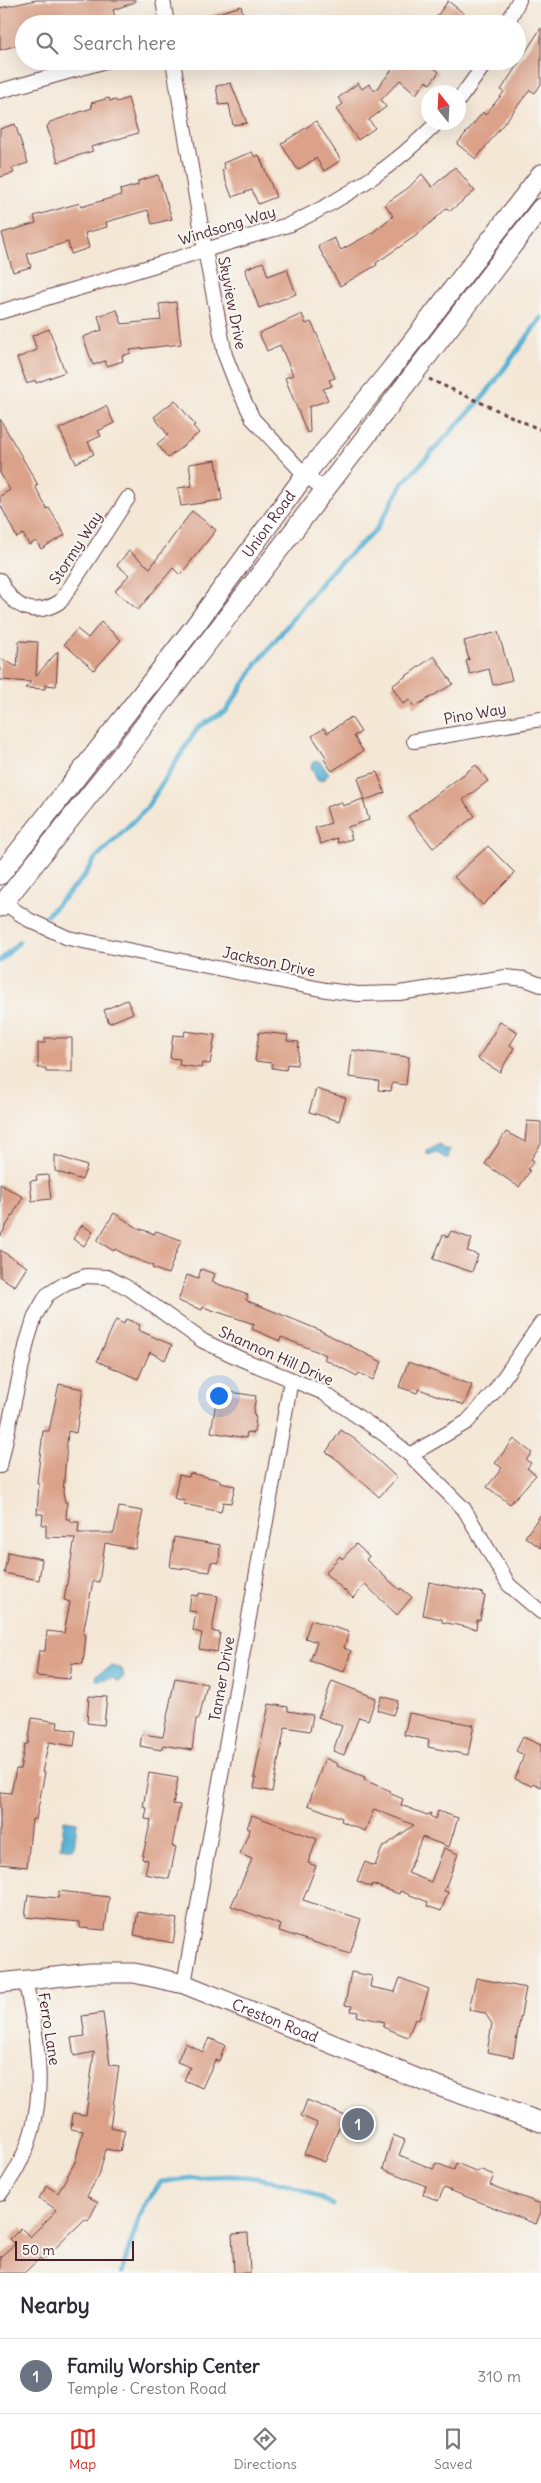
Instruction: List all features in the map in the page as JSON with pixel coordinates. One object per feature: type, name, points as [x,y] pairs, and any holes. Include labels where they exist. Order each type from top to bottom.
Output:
[{"type":"main road","name":"Union Road","points":[[0,875],[194,627],[305,475],[392,368],[541,174]]},
{"type":"main road","name":"Union Road","points":[[1,904],[123,753],[541,208]]},
{"type":"main road","name":"Creston Road","points":[[0,1983],[90,1973],[134,1973],[184,1984],[421,2080],[541,2122]]},
{"type":"street","points":[[163,0],[166,15]]},
{"type":"street","points":[[512,15],[519,0]]},
{"type":"street","points":[[0,91],[74,70]]},
{"type":"street","name":"Skyview Drive","points":[[175,70],[225,355],[237,386],[254,418],[305,475],[324,490]]},
{"type":"street","points":[[466,90],[480,70]]},
{"type":"street","name":"Windsong Way","points":[[0,312],[290,224],[331,205],[373,179],[409,152],[430,130]]},
{"type":"street","name":"Stormy Way","points":[[0,580],[5,591],[20,606],[37,611],[48,609],[61,601],[128,498]]},
{"type":"street","name":"Pino Way","points":[[414,741],[541,719]]},
{"type":"street","name":"Jackson Drive","points":[[1,904],[68,938],[326,990],[379,995],[506,976],[525,979],[541,985]]},
{"type":"street","name":"Shannon Hill Drive","points":[[0,1466],[27,1342],[35,1316],[47,1295],[66,1283],[86,1276],[107,1277],[130,1289],[203,1341],[322,1392],[385,1434],[410,1455],[464,1510],[509,1585],[541,1612]]},
{"type":"street","points":[[410,1455],[467,1422],[494,1392],[541,1323]]},
{"type":"street","name":"Tanner Drive","points":[[184,1984],[291,1380]]},
{"type":"street","name":"Ferro Lane","points":[[0,2194],[15,2174],[28,2149],[36,2120],[40,2073],[34,2021],[24,1980]]},
{"type":"path","points":[[415,372],[541,430]]},
{"type":"water","points":[[319,761],[329,773],[324,780],[317,780],[311,767],[313,762]]},
{"type":"water","points":[[440,1144],[443,1148],[450,1150],[448,1158],[437,1153],[427,1155],[427,1151]]},
{"type":"water","points":[[112,1666],[122,1669],[124,1676],[119,1682],[111,1679],[96,1680],[97,1674]]},
{"type":"water","points":[[64,1820],[77,1822],[74,1849],[61,1847]]},
{"type":"building","points":[[36,0],[135,0],[135,2],[113,10],[114,15],[15,15],[15,46],[0,50],[0,8]]},
{"type":"building","points":[[448,1],[466,15],[438,15]]},
{"type":"building","points":[[241,6],[244,15],[212,15]]},
{"type":"building","points":[[541,28],[541,84],[535,93],[530,90],[476,159],[457,144],[483,112],[485,115],[504,92],[501,90],[514,70],[526,70],[526,51]]},
{"type":"building","points":[[392,70],[437,70],[439,72],[430,84],[426,81],[421,85],[416,94],[400,80],[381,100],[386,107],[369,120],[375,128],[358,140],[336,109],[343,104],[338,98],[358,83],[362,89],[369,84],[375,91]]},
{"type":"building","points":[[231,83],[247,123],[233,125],[229,104],[219,105],[216,86]]},
{"type":"building","points":[[109,98],[110,101],[116,100],[117,102],[128,98],[138,133],[91,147],[93,151],[58,162],[47,127],[50,122],[92,108],[91,103]]},
{"type":"building","points":[[316,121],[341,160],[324,171],[316,158],[298,170],[281,144]]},
{"type":"building","points":[[15,124],[28,163],[12,168],[14,173],[0,177],[0,129]]},
{"type":"building","points":[[252,152],[255,157],[259,155],[276,197],[258,204],[252,190],[232,197],[222,170],[225,169],[223,163]]},
{"type":"building","points":[[455,167],[475,191],[450,211],[447,208],[417,235],[376,263],[377,265],[340,286],[318,246],[334,238],[341,250],[372,233],[393,216],[385,204],[408,188],[422,174],[432,187]]},
{"type":"building","points":[[158,175],[172,219],[152,224],[148,210],[106,222],[107,227],[85,233],[89,248],[71,254],[68,242],[27,254],[31,267],[13,272],[2,233],[36,223],[34,216],[80,203],[81,207],[121,195],[120,190],[138,185],[138,181]]},
{"type":"building","points":[[263,262],[268,276],[287,269],[296,294],[259,308],[245,269]]},
{"type":"building","points":[[176,302],[181,344],[130,350],[131,353],[122,356],[123,361],[107,366],[105,361],[93,365],[83,337],[102,330],[98,316],[117,310],[122,324],[161,320],[159,304]]},
{"type":"building","points":[[302,314],[306,324],[311,322],[335,378],[329,380],[332,386],[323,389],[328,400],[309,407],[310,432],[307,433],[285,378],[293,375],[280,345],[267,351],[259,333]]},
{"type":"building","points":[[49,329],[65,372],[36,383],[35,380],[27,384],[17,358],[37,350],[32,336]]},
{"type":"building","points":[[175,400],[199,433],[168,458],[157,444],[168,435],[154,417]]},
{"type":"building","points":[[106,406],[114,423],[98,431],[101,436],[88,442],[94,454],[76,463],[59,429]]},
{"type":"building","points":[[0,419],[38,485],[35,486],[47,509],[49,508],[65,535],[41,549],[36,541],[29,545],[23,534],[17,538],[0,504],[0,496],[10,490],[0,473]]},
{"type":"building","points":[[216,460],[222,500],[181,506],[178,488],[192,486],[189,464]]},
{"type":"building","points":[[192,511],[216,530],[180,575],[173,568],[138,610],[115,591],[129,575],[117,565],[129,551],[150,568]]},
{"type":"building","points":[[101,622],[121,640],[94,670],[64,644],[77,629],[88,638]]},
{"type":"building","points":[[498,632],[512,680],[493,685],[489,669],[470,674],[466,661],[469,660],[464,641]]},
{"type":"building","points":[[19,641],[38,642],[36,676],[58,651],[56,686],[45,685],[45,689],[25,688],[31,682],[0,680],[0,658],[17,667]]},
{"type":"building","points":[[434,656],[453,684],[414,707],[410,700],[403,704],[392,686]]},
{"type":"building","points":[[351,717],[361,732],[354,736],[363,751],[332,771],[324,759],[326,757],[312,736],[324,728],[327,733]]},
{"type":"building","points":[[476,765],[488,781],[463,800],[475,816],[433,848],[408,816]]},
{"type":"building","points":[[377,772],[385,793],[365,800],[358,778]]},
{"type":"building","points":[[363,799],[369,820],[348,827],[352,839],[338,843],[337,838],[321,844],[315,828],[331,823],[326,807],[341,802],[343,806]]},
{"type":"building","points":[[488,846],[515,873],[483,905],[454,877]]},
{"type":"building","points":[[127,1000],[133,1013],[109,1023],[104,1010]]},
{"type":"building","points":[[500,1022],[518,1032],[510,1045],[514,1048],[500,1072],[478,1059]]},
{"type":"building","points":[[185,1031],[215,1035],[210,1064],[202,1063],[201,1068],[179,1065],[180,1059],[170,1058],[173,1035],[184,1036]]},
{"type":"building","points":[[259,1032],[288,1035],[287,1041],[299,1042],[297,1065],[287,1064],[286,1070],[272,1068],[272,1063],[255,1061]]},
{"type":"building","points":[[45,1038],[72,1038],[72,1072],[46,1072],[46,1068],[38,1068],[38,1043],[45,1043]]},
{"type":"building","points":[[352,1050],[409,1057],[406,1085],[392,1083],[391,1091],[378,1090],[379,1081],[349,1077]]},
{"type":"building","points":[[316,1089],[346,1098],[339,1121],[309,1112]]},
{"type":"building","points":[[527,1121],[541,1122],[541,1144],[531,1159],[534,1161],[528,1169],[530,1171],[519,1187],[485,1164],[506,1132],[525,1142]]},
{"type":"building","points":[[55,1155],[87,1166],[82,1180],[55,1171]]},
{"type":"building","points":[[48,1175],[51,1199],[32,1201],[30,1181],[37,1180],[36,1176]]},
{"type":"building","points":[[0,1184],[23,1197],[0,1237]]},
{"type":"building","points":[[114,1213],[138,1228],[154,1234],[156,1231],[181,1240],[168,1274],[115,1249],[114,1251],[97,1241]]},
{"type":"building","points":[[82,1225],[93,1232],[84,1246],[73,1239]]},
{"type":"building","points":[[451,1231],[472,1239],[467,1251],[478,1255],[472,1272],[433,1259],[443,1235],[448,1237]]},
{"type":"building","points":[[0,1250],[27,1267],[15,1286],[0,1277]]},
{"type":"building","points":[[201,1269],[215,1274],[212,1282],[248,1295],[246,1300],[319,1330],[382,1362],[373,1380],[359,1373],[357,1376],[324,1359],[326,1355],[281,1337],[280,1341],[252,1329],[254,1324],[203,1307],[202,1310],[178,1301],[187,1275],[198,1279]]},
{"type":"building","points":[[126,1319],[140,1325],[138,1330],[172,1345],[165,1360],[150,1352],[138,1379],[97,1361],[116,1320],[124,1324]]},
{"type":"building","points":[[408,1362],[472,1385],[464,1405],[419,1389],[417,1393],[399,1387]]},
{"type":"building","points":[[59,1384],[83,1389],[76,1433],[68,1431],[63,1493],[65,1502],[67,1502],[66,1519],[70,1519],[71,1522],[79,1522],[78,1533],[114,1533],[119,1507],[143,1511],[135,1549],[105,1543],[99,1582],[93,1581],[83,1634],[86,1635],[83,1664],[72,1663],[70,1679],[36,1676],[39,1651],[45,1651],[47,1631],[64,1633],[70,1602],[64,1600],[75,1538],[46,1537],[46,1525],[42,1525],[43,1514],[37,1514],[39,1484],[37,1483],[43,1431],[49,1431]]},
{"type":"building","points":[[218,1390],[256,1396],[253,1413],[256,1418],[254,1433],[247,1432],[246,1438],[211,1432]]},
{"type":"building","points":[[341,1430],[356,1440],[397,1478],[379,1497],[339,1461],[326,1452]]},
{"type":"building","points":[[514,1439],[532,1453],[526,1460],[531,1463],[527,1468],[536,1475],[510,1504],[487,1487],[502,1468],[495,1463]]},
{"type":"building","points":[[190,1473],[220,1480],[220,1483],[235,1486],[231,1503],[223,1502],[221,1512],[184,1504],[185,1501],[174,1498],[179,1475],[189,1477]]},
{"type":"building","points":[[541,1514],[541,1548],[525,1537]]},
{"type":"building","points":[[174,1537],[220,1545],[219,1563],[211,1562],[210,1572],[170,1567]]},
{"type":"building","points":[[356,1544],[369,1556],[366,1560],[400,1590],[401,1588],[412,1597],[397,1615],[365,1584],[353,1598],[325,1573],[340,1556],[342,1559]]},
{"type":"building","points":[[8,1552],[42,1559],[39,1580],[4,1573]]},
{"type":"building","points":[[429,1582],[483,1593],[482,1595],[485,1596],[476,1629],[442,1622],[442,1619],[423,1615]]},
{"type":"building","points":[[199,1593],[218,1596],[212,1631],[220,1633],[217,1652],[199,1649],[202,1633],[193,1631],[196,1612],[189,1611],[191,1595],[199,1596]]},
{"type":"building","points":[[311,1620],[349,1632],[344,1648],[351,1651],[344,1672],[310,1661],[317,1642],[305,1638]]},
{"type":"building","points":[[175,1678],[207,1684],[199,1719],[196,1719],[192,1750],[163,1745],[161,1750],[140,1746],[142,1734],[163,1737]]},
{"type":"building","points":[[332,1681],[376,1698],[368,1720],[359,1717],[344,1755],[333,1751],[342,1726],[318,1717]]},
{"type":"building","points":[[89,1696],[107,1697],[104,1725],[87,1723]]},
{"type":"building","points":[[382,1696],[398,1701],[393,1715],[377,1710]]},
{"type":"building","points":[[269,1704],[288,1707],[288,1711],[313,1715],[310,1731],[285,1727],[272,1792],[254,1788],[256,1778],[254,1778]]},
{"type":"building","points":[[409,1713],[474,1725],[468,1755],[428,1747],[429,1740],[404,1735]]},
{"type":"building","points":[[32,1718],[58,1722],[57,1728],[76,1731],[74,1746],[49,1742],[42,1772],[45,1772],[36,1819],[32,1819],[27,1867],[0,1864],[0,1792],[11,1793],[16,1769],[20,1769],[25,1744],[28,1744]]},
{"type":"building","points":[[523,1737],[541,1745],[541,1787],[533,1783],[532,1786],[515,1779],[524,1755],[516,1751]]},
{"type":"building","points":[[325,1758],[338,1764],[337,1766],[365,1777],[364,1780],[391,1791],[389,1793],[403,1799],[401,1805],[427,1815],[431,1813],[430,1816],[435,1819],[438,1811],[458,1818],[449,1847],[422,1837],[408,1873],[431,1882],[444,1848],[458,1854],[444,1891],[448,1892],[441,1911],[427,1906],[428,1902],[400,1891],[399,1894],[372,1884],[371,1887],[357,1881],[365,1862],[375,1866],[382,1848],[414,1825],[374,1809],[365,1831],[341,1821],[342,1818],[308,1805]]},
{"type":"building","points":[[149,1773],[178,1778],[173,1804],[180,1805],[172,1846],[176,1847],[169,1879],[145,1874],[148,1860],[142,1859],[151,1820],[145,1819],[147,1808],[143,1807]]},
{"type":"building","points":[[252,1815],[317,1839],[308,1863],[316,1866],[303,1900],[361,1919],[350,1954],[279,1931],[281,1925],[231,1906],[252,1859],[240,1854],[250,1829],[247,1828]]},
{"type":"building","points":[[59,1891],[109,1897],[105,1930],[80,1928],[80,1922],[25,1917],[28,1895],[58,1898]]},
{"type":"building","points":[[138,1912],[177,1919],[173,1943],[134,1935]]},
{"type":"building","points":[[351,1972],[372,1976],[370,1987],[395,1992],[400,1978],[429,1989],[419,2020],[415,2019],[408,2037],[383,2027],[385,2022],[357,2016],[358,2012],[351,2011],[352,2006],[345,2005]]},
{"type":"building","points":[[476,1978],[526,1988],[513,2057],[487,2052],[492,2024],[485,2013],[469,2010]]},
{"type":"building","points":[[103,2013],[110,2065],[119,2066],[110,2127],[125,2130],[120,2152],[106,2149],[99,2175],[87,2196],[98,2202],[88,2221],[85,2219],[42,2261],[40,2258],[24,2273],[0,2273],[0,2257],[15,2244],[10,2239],[21,2228],[30,2237],[57,2210],[39,2198],[47,2186],[58,2193],[75,2162],[83,2131],[71,2129],[73,2113],[86,2115],[94,2052],[74,2056],[71,2038],[85,2036],[82,2016]]},
{"type":"building","points":[[209,2038],[225,2045],[219,2061],[215,2060],[202,2088],[184,2080],[190,2067],[177,2062],[185,2043],[203,2052]]},
{"type":"building","points":[[307,2100],[344,2115],[325,2162],[304,2154],[317,2123],[301,2116]]},
{"type":"building","points":[[393,2135],[405,2140],[399,2155],[433,2169],[436,2163],[454,2170],[456,2163],[478,2172],[479,2169],[494,2175],[490,2185],[541,2204],[541,2212],[536,2224],[444,2188],[438,2201],[423,2194],[426,2186],[383,2169]]},
{"type":"building","points":[[248,2233],[250,2273],[234,2273],[232,2234]]},
{"type":"waterway","points":[[47,915],[83,878],[94,860],[146,809],[198,727],[226,711],[256,665],[329,573],[376,530],[403,483],[485,395],[541,318]]},
{"type":"waterway","points":[[0,961],[19,942]]},
{"type":"waterway","points":[[121,2273],[143,2207],[161,2182],[206,2177],[249,2177],[291,2186],[332,2205]]},
{"type":"place","name":"Family Worship Center","points":[[358,2124]]}]
